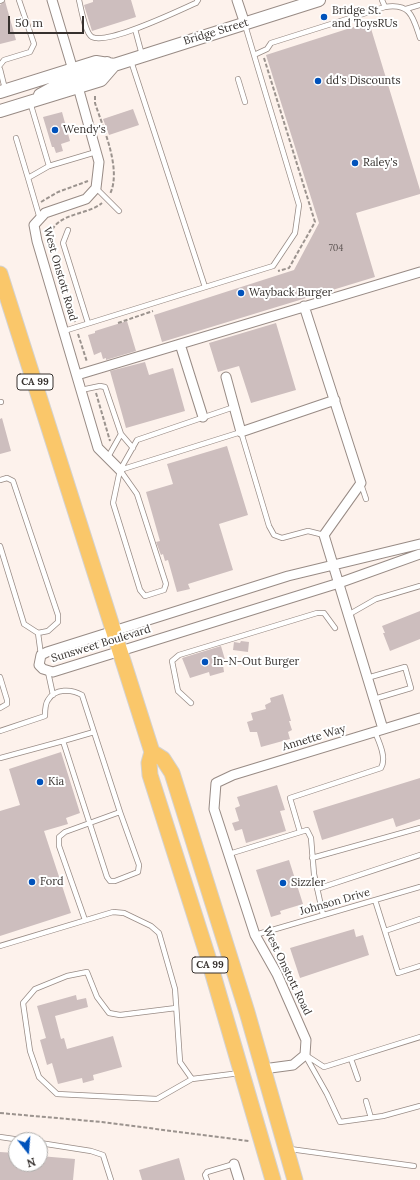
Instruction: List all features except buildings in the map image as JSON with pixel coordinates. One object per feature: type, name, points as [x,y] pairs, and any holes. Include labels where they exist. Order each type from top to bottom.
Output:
[{"type":"highway","name":"CA 99","points":[[0,274],[115,631],[152,752],[150,775],[207,954],[273,1180]]},
{"type":"highway","name":"CA 99","points":[[152,752],[163,759],[172,773],[263,1069],[295,1180]]},
{"type":"main road","name":"Bridge Street","points":[[3,91],[96,62],[110,64],[143,56],[319,0]]},
{"type":"main road","points":[[0,112],[101,80],[110,64]]},
{"type":"main road","points":[[30,102],[49,89],[69,79],[73,70]]},
{"type":"street","points":[[52,0],[73,70]]},
{"type":"street","points":[[238,0],[245,24]]},
{"type":"street","points":[[78,87],[100,162],[96,188]]},
{"type":"street","name":"West Onstott Road","points":[[96,188],[86,199],[45,213],[34,225],[37,241],[98,448],[120,470]]},
{"type":"street","points":[[77,375],[420,272]]},
{"type":"street","points":[[304,306],[361,483],[344,504],[324,535],[374,699],[379,730]]},
{"type":"street","points":[[180,344],[204,417]]},
{"type":"street","points":[[226,377],[241,432],[335,400]]},
{"type":"street","name":"Sunsweet Boulevard","points":[[420,544],[288,576],[41,654],[39,665],[48,672],[53,672],[339,583],[420,554]]},
{"type":"street","name":"Annette Way","points":[[216,784],[233,775],[420,718]]},
{"type":"street","name":"West Onstott Road","points":[[216,784],[214,809],[255,935],[277,974],[306,1040],[306,1055]]},
{"type":"street","points":[[263,1069],[293,1065],[306,1055]]},
{"type":"street","points":[[234,1164],[239,1180]]},
{"type":"lane","points":[[0,66],[4,60],[30,52],[34,44],[19,0]]},
{"type":"lane","points":[[79,0],[88,32],[92,37],[103,39],[135,29],[196,3],[198,0]]},
{"type":"lane","points":[[382,0],[385,7]]},
{"type":"lane","points":[[254,55],[262,52],[271,44],[385,7],[394,6],[406,9],[420,5]]},
{"type":"lane","points":[[406,9],[413,16],[420,38]]},
{"type":"lane","points":[[64,331],[274,266],[295,233],[299,205],[245,24]]},
{"type":"lane","points":[[135,29],[143,56]]},
{"type":"lane","points":[[131,59],[205,287]]},
{"type":"lane","points":[[0,69],[3,91]]},
{"type":"lane","points":[[238,79],[245,102]]},
{"type":"lane","points":[[30,102],[49,166]]},
{"type":"lane","points":[[16,138],[40,219]]},
{"type":"lane","points":[[28,178],[49,166],[97,152]]},
{"type":"lane","points":[[96,188],[119,211]]},
{"type":"lane","points":[[68,230],[63,243],[88,323]]},
{"type":"lane","points":[[81,390],[100,386],[105,387],[108,392],[121,434],[133,448]]},
{"type":"lane","points":[[120,470],[137,494],[166,584],[164,590],[145,596],[140,590],[112,503],[120,470],[137,440],[234,407]]},
{"type":"lane","points":[[120,470],[241,432],[274,535],[282,538],[308,531],[324,535]]},
{"type":"lane","points":[[108,457],[121,434]]},
{"type":"lane","points":[[0,480],[6,478],[13,481],[58,615],[58,622],[48,631],[38,633],[24,624],[0,546]]},
{"type":"lane","points":[[361,483],[366,499]]},
{"type":"lane","points":[[348,615],[376,599],[420,586]]},
{"type":"lane","points":[[191,703],[178,691],[172,661],[178,655],[317,613],[324,613],[335,628]]},
{"type":"lane","points":[[38,633],[41,654]]},
{"type":"lane","points":[[367,678],[405,666],[411,688],[374,699]]},
{"type":"lane","points":[[48,672],[52,695]]},
{"type":"lane","points":[[0,677],[7,700],[7,704],[0,708]]},
{"type":"lane","points":[[0,731],[45,716],[47,700],[52,695],[61,691],[74,690],[82,695],[139,865],[138,872],[116,881],[110,881],[107,877],[63,741]]},
{"type":"lane","points":[[300,832],[290,798],[381,768],[384,764],[379,730]]},
{"type":"lane","points":[[0,758],[94,732]]},
{"type":"lane","points":[[84,920],[59,846],[59,837],[65,832],[120,812]]},
{"type":"lane","points":[[312,858],[420,828]]},
{"type":"lane","points":[[229,854],[307,830],[311,838],[312,858],[323,915]]},
{"type":"lane","points":[[317,889],[420,855]]},
{"type":"lane","name":"Johnson Drive","points":[[255,935],[420,887]]},
{"type":"lane","points":[[375,900],[398,972],[420,966]]},
{"type":"lane","points":[[0,946],[113,912],[124,913],[151,926],[159,933],[175,989],[180,1062],[192,1079]]},
{"type":"lane","points":[[385,931],[420,919]]},
{"type":"lane","points":[[176,1008],[120,1015],[109,1013],[97,997],[87,972],[67,976],[35,989],[23,1003],[30,1051],[39,1077],[57,1094],[157,1099],[192,1079],[242,1073]]},
{"type":"lane","points":[[306,1055],[324,1067],[420,1037]]},
{"type":"lane","points":[[306,1055],[340,1122],[371,1118],[420,1106]]},
{"type":"lane","points":[[351,1059],[358,1079]]},
{"type":"lane","points":[[366,1101],[371,1118]]},
{"type":"lane","points":[[48,1144],[91,1150],[103,1154],[111,1180]]},
{"type":"lane","points":[[286,1148],[414,1166]]},
{"type":"lane","points":[[207,1180],[205,1175],[207,1172],[234,1164]]},
{"type":"path","points":[[262,52],[315,222],[289,268],[274,272]]},
{"type":"path","points":[[89,371],[51,233],[53,227],[59,221],[97,208],[107,198],[114,185],[115,171],[95,103],[95,96]]},
{"type":"path","points":[[36,207],[45,199],[85,183],[92,176]]},
{"type":"path","points":[[115,324],[153,311]]},
{"type":"path","points":[[94,387],[111,444],[114,446]]},
{"type":"path","points":[[0,1113],[102,1122],[262,1143]]},
{"type":"place","name":"Bridge St. and ToysRUs","points":[[324,17]]},
{"type":"place","name":"dd's Discounts","points":[[318,81]]},
{"type":"place","name":"Wendy's","points":[[55,130]]},
{"type":"place","name":"Raley's","points":[[355,163]]},
{"type":"place","name":"Wayback Burger","points":[[241,293]]},
{"type":"place","name":"In-N-Out Burger","points":[[205,662]]},
{"type":"place","name":"Kia","points":[[40,782]]},
{"type":"place","name":"Ford","points":[[32,882]]},
{"type":"place","name":"Sizzler","points":[[283,883]]}]
